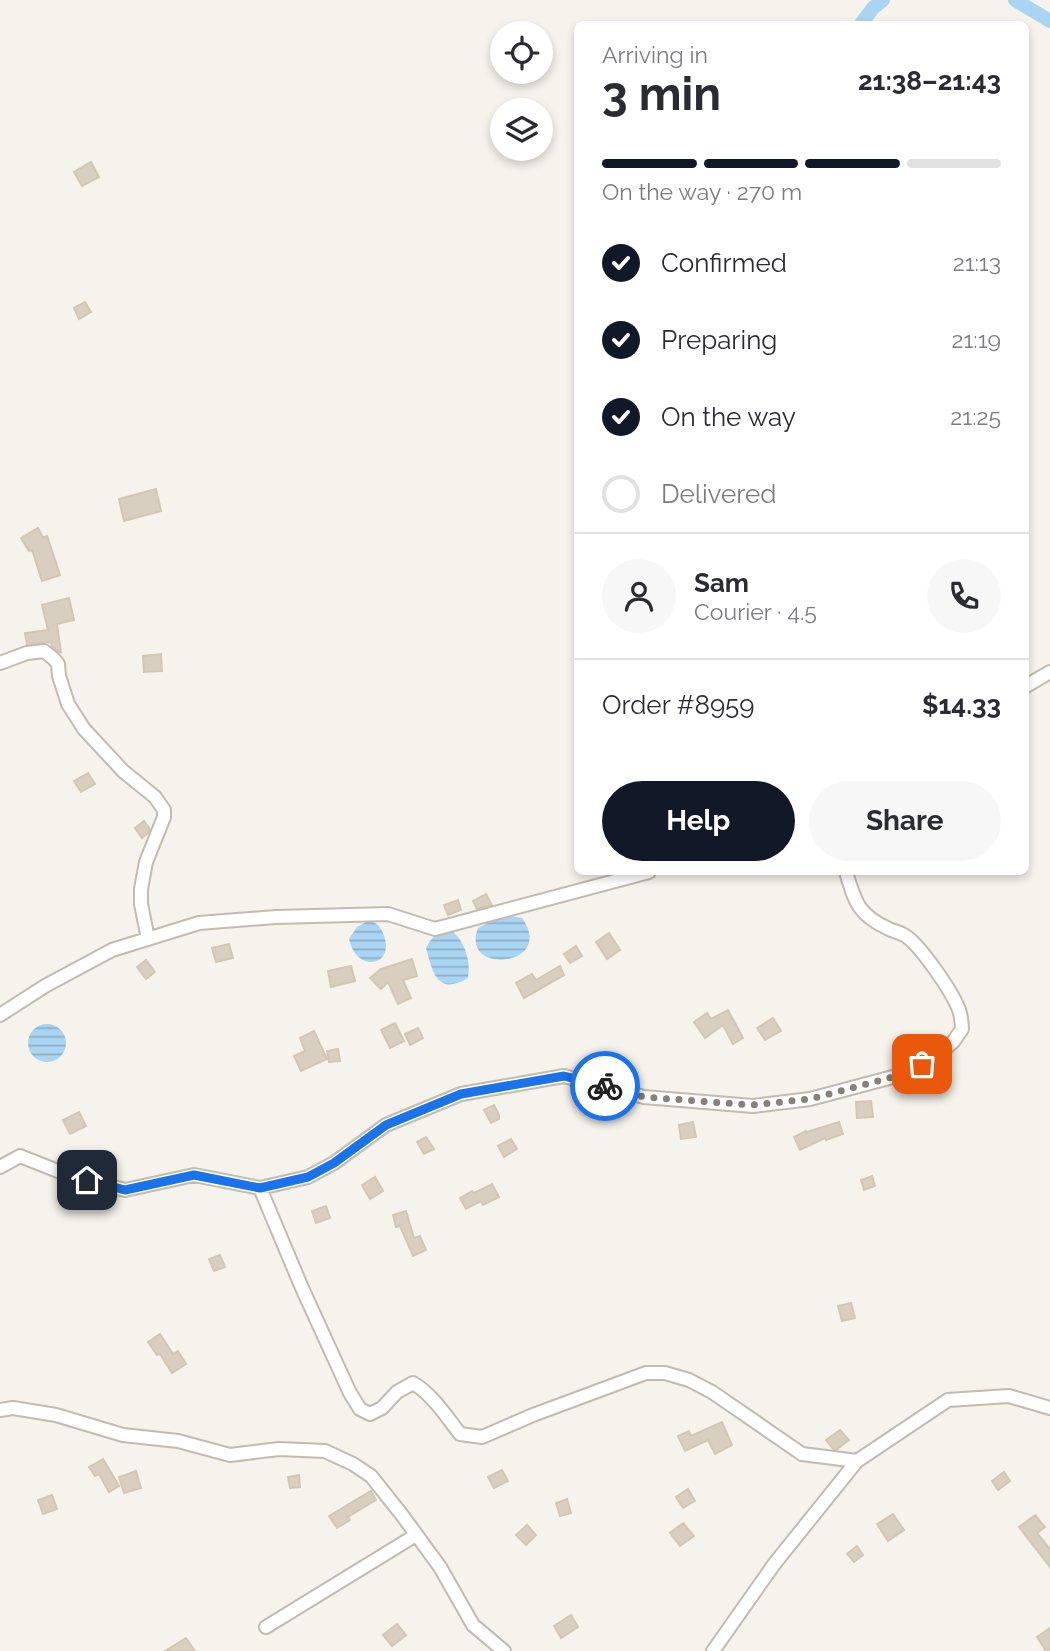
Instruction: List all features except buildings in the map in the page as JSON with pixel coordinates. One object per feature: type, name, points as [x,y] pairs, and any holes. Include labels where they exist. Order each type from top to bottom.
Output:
[{"type":"street","points":[[0,663],[27,653],[44,651],[54,659],[58,664],[68,704],[84,729],[122,771],[161,804],[164,817],[146,862],[141,888],[141,904],[148,939]]},
{"type":"street","points":[[1029,684],[1050,672]]},
{"type":"street","points":[[0,1015],[45,986],[112,950],[200,923],[276,917],[388,915],[435,929],[638,875]]},
{"type":"street","points":[[0,1167],[20,1156],[68,1175],[125,1190],[194,1175],[260,1188],[308,1177],[334,1163],[386,1125],[461,1094],[527,1082],[564,1076],[644,1097],[752,1105],[810,1099],[904,1074],[940,1053],[953,1042],[962,1029],[960,1012],[948,988],[917,947],[905,935],[880,925],[865,915],[854,899],[847,875]]},
{"type":"street","points":[[260,1188],[350,1393],[360,1409],[370,1414],[382,1408],[397,1392],[414,1382],[424,1389],[460,1434],[482,1437],[646,1373],[665,1373],[689,1380],[712,1392],[802,1454],[857,1461]]},
{"type":"street","points":[[713,1651],[775,1563],[857,1461],[948,1400],[1009,1396],[1050,1408]]},
{"type":"street","points":[[0,1410],[13,1408],[56,1415],[123,1435],[178,1441],[230,1455],[279,1449],[325,1451],[353,1464],[371,1476],[440,1567],[473,1625],[504,1651]]},
{"type":"street","points":[[266,1628],[416,1535]]},
{"type":"water","points":[[497,918],[522,918],[529,934],[527,947],[518,955],[506,959],[493,959],[482,954],[476,943],[478,928]]},
{"type":"water","points":[[366,922],[378,925],[386,944],[385,953],[374,962],[359,958],[349,939],[357,927]]},
{"type":"water","points":[[452,931],[464,946],[469,972],[468,978],[449,984],[443,983],[434,973],[426,948],[436,935]]},
{"type":"water","points":[[47,1024],[61,1029],[66,1043],[61,1057],[47,1062],[33,1057],[28,1043],[33,1029]]},
{"type":"waterway","points":[[863,21],[883,0]]},
{"type":"waterway","points":[[1015,0],[1050,21]]},
{"type":"way so far","points":[[605,1086],[644,1097],[752,1105],[810,1099],[904,1074],[922,1064]]},
{"type":"route","points":[[87,1180],[125,1190],[194,1175],[260,1188],[308,1177],[334,1163],[386,1125],[461,1094],[564,1076],[605,1086]]}]
